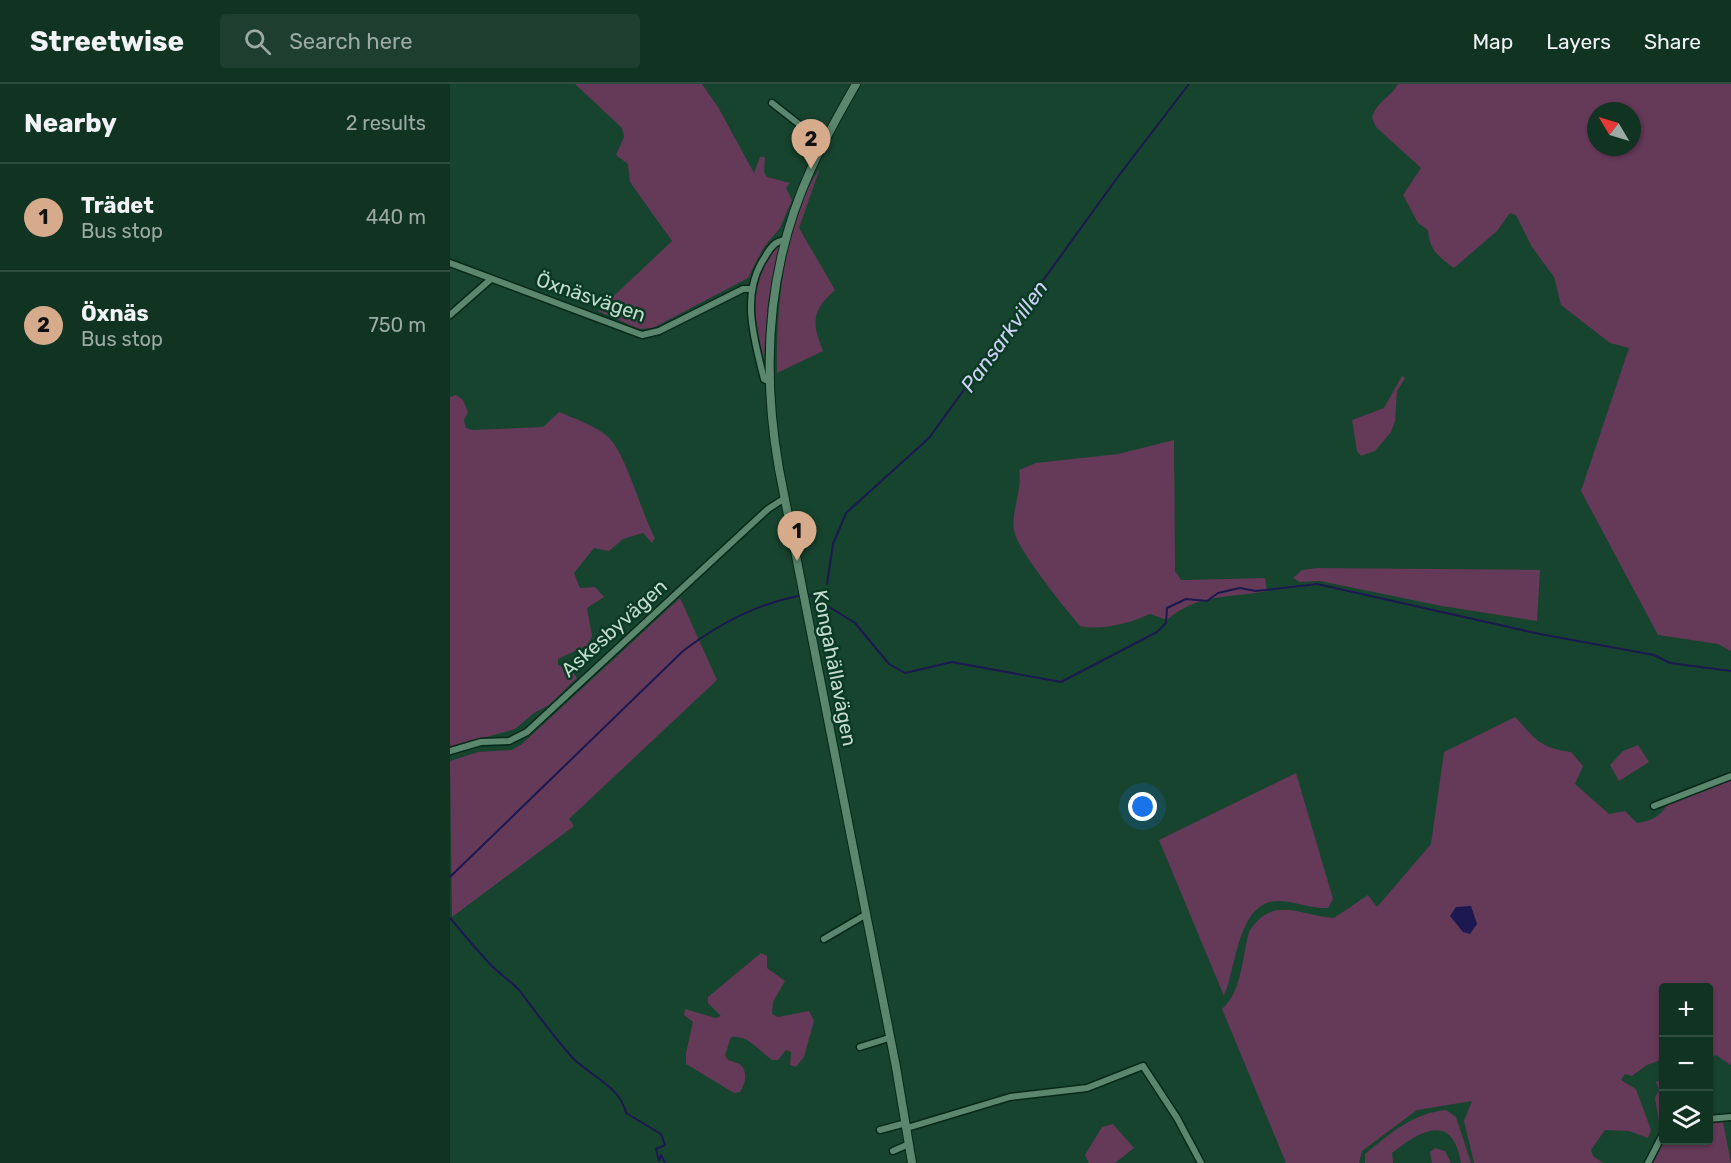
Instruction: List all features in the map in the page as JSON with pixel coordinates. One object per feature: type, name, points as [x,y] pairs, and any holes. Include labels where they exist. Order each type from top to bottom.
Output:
[{"type":"street","name":"Kongahällavägen","points":[[856,84],[823,143],[805,183],[785,240],[772,303],[768,381],[772,427],[785,498],[912,1163]]},
{"type":"street","points":[[772,103],[823,143]]},
{"type":"street","points":[[768,381],[764,379],[754,338],[751,289],[763,259],[773,245],[785,240]]},
{"type":"street","name":"Öxnäsvägen","points":[[450,263],[642,335],[659,331],[743,289],[751,289]]},
{"type":"street","points":[[450,315],[491,279]]},
{"type":"street","name":"Askesbyvägen","points":[[450,751],[481,742],[510,741],[526,732],[768,509],[785,498]]},
{"type":"street","points":[[1654,806],[1731,776]]},
{"type":"street","points":[[824,939],[865,915]]},
{"type":"street","points":[[860,1047],[889,1038]]},
{"type":"street","points":[[880,1130],[1010,1097],[1087,1088],[1143,1066],[1177,1118],[1201,1163]]},
{"type":"street","points":[[1713,1119],[1731,1118]]},
{"type":"street","points":[[1648,1163],[1659,1142]]},
{"type":"street","points":[[893,1151],[909,1144]]},
{"type":"shaded area","points":[[575,84],[702,84],[718,107],[754,173],[760,157],[765,157],[764,172],[767,177],[790,183],[786,188],[792,200],[780,228],[764,247],[748,278],[653,328],[639,329],[598,311],[672,241],[630,182],[628,164],[616,155],[624,137],[622,128]]},
{"type":"shaded area","points":[[1398,84],[1731,84],[1731,651],[1718,644],[1658,635],[1581,491],[1629,348],[1610,343],[1561,305],[1554,277],[1532,247],[1516,215],[1510,213],[1497,231],[1454,268],[1444,260],[1433,248],[1428,230],[1418,223],[1403,195],[1421,168],[1376,127],[1372,118],[1377,108]]},
{"type":"shaded area","points":[[820,168],[799,228],[835,290],[821,304],[816,318],[817,333],[823,351],[777,373],[778,323],[784,267],[798,213],[807,189]]},
{"type":"shaded area","points":[[775,246],[780,246],[768,302],[763,368],[753,305],[758,278]]},
{"type":"shaded area","points":[[1402,376],[1405,378],[1397,391],[1395,421],[1391,432],[1375,451],[1361,456],[1357,451],[1352,420],[1384,408]]},
{"type":"shaded area","points":[[456,395],[463,400],[468,412],[464,420],[466,428],[472,430],[543,427],[559,412],[603,433],[615,445],[621,456],[655,538],[652,543],[643,533],[623,539],[609,551],[594,548],[574,573],[580,588],[595,587],[604,597],[587,608],[592,636],[588,645],[558,659],[558,665],[570,669],[577,678],[549,705],[534,713],[515,729],[450,747],[450,397]]},
{"type":"shaded area","points":[[1174,440],[1175,571],[1181,580],[1265,578],[1267,591],[1202,601],[1178,611],[1167,620],[1150,614],[1115,625],[1097,628],[1080,626],[1054,594],[1018,542],[1014,519],[1020,478],[1019,470],[1036,463],[1118,454]]},
{"type":"shaded area","points":[[1317,568],[1540,570],[1537,621],[1442,606],[1320,581],[1300,582],[1293,578],[1302,570]]},
{"type":"shaded area","points":[[680,598],[717,680],[569,819],[574,826],[452,917],[450,761],[478,752],[512,750],[522,744]]},
{"type":"shaded area","points":[[1515,717],[1545,745],[1571,752],[1583,766],[1575,784],[1609,814],[1625,811],[1637,823],[1653,819],[1677,799],[1731,779],[1731,1065],[1716,1055],[1713,1057],[1713,983],[1659,983],[1659,1061],[1647,1065],[1632,1076],[1625,1074],[1621,1080],[1636,1089],[1651,1130],[1648,1138],[1629,1131],[1605,1130],[1591,1150],[1593,1156],[1603,1163],[1474,1163],[1464,1121],[1472,1101],[1417,1110],[1362,1151],[1359,1163],[1286,1163],[1222,1009],[1234,993],[1249,932],[1258,920],[1267,914],[1277,910],[1287,910],[1334,918],[1368,895],[1377,907],[1431,844],[1444,752]]},
{"type":"shaded area","points":[[1638,745],[1649,762],[1619,781],[1610,765],[1623,751]]},
{"type":"shaded area","points":[[1296,773],[1333,899],[1328,908],[1278,901],[1264,904],[1254,912],[1240,939],[1224,996],[1159,840]]},
{"type":"shaded area","points":[[1471,906],[1477,924],[1470,934],[1463,932],[1450,916],[1456,907]]},
{"type":"shaded area","points":[[761,953],[767,956],[767,968],[785,981],[773,1002],[772,1014],[778,1017],[809,1011],[814,1021],[804,1057],[796,1067],[790,1065],[791,1052],[786,1050],[778,1060],[772,1060],[743,1038],[731,1037],[725,1055],[728,1060],[740,1064],[745,1074],[742,1089],[734,1093],[686,1064],[686,1053],[693,1022],[684,1015],[685,1009],[716,1018],[721,1016],[708,1003],[708,997]]},
{"type":"shaded area","points":[[1659,1090],[1659,1122],[1655,1098]]},
{"type":"shaded area","points":[[1446,1110],[1456,1117],[1471,1163],[1461,1163],[1457,1147],[1451,1136],[1443,1131],[1434,1130],[1413,1138],[1392,1153],[1393,1163],[1365,1163],[1365,1154],[1403,1125],[1423,1115]]},
{"type":"shaded area","points":[[1723,1122],[1731,1163],[1652,1163],[1660,1145],[1713,1145],[1713,1123]]},
{"type":"shaded area","points":[[1113,1124],[1134,1148],[1115,1163],[1089,1163],[1085,1155],[1102,1127]]},
{"type":"shaded area","points":[[1435,1148],[1445,1151],[1451,1163],[1432,1163],[1430,1152]]},
{"type":"waterway","name":"Pansarkvillen","points":[[827,584],[833,544],[846,513],[929,438],[1120,174],[1189,84]]},
{"type":"waterway","points":[[810,595],[855,623],[889,664],[905,673],[952,662],[1061,682],[1157,632],[1166,623],[1167,608],[1186,599],[1207,601],[1218,593],[1240,588],[1256,591],[1317,584],[1540,634],[1654,655],[1670,663],[1731,671]]},
{"type":"waterway","points":[[450,877],[683,651],[738,617],[768,604],[798,596]]},
{"type":"waterway","points":[[450,918],[489,963],[520,991],[570,1055],[617,1095],[626,1113],[661,1134],[665,1145],[656,1149],[659,1161],[661,1155],[665,1163]]},
{"type":"place","name":"Öxnäs","points":[[811,169]]},
{"type":"place","name":"Trädet","points":[[797,561]]}]
